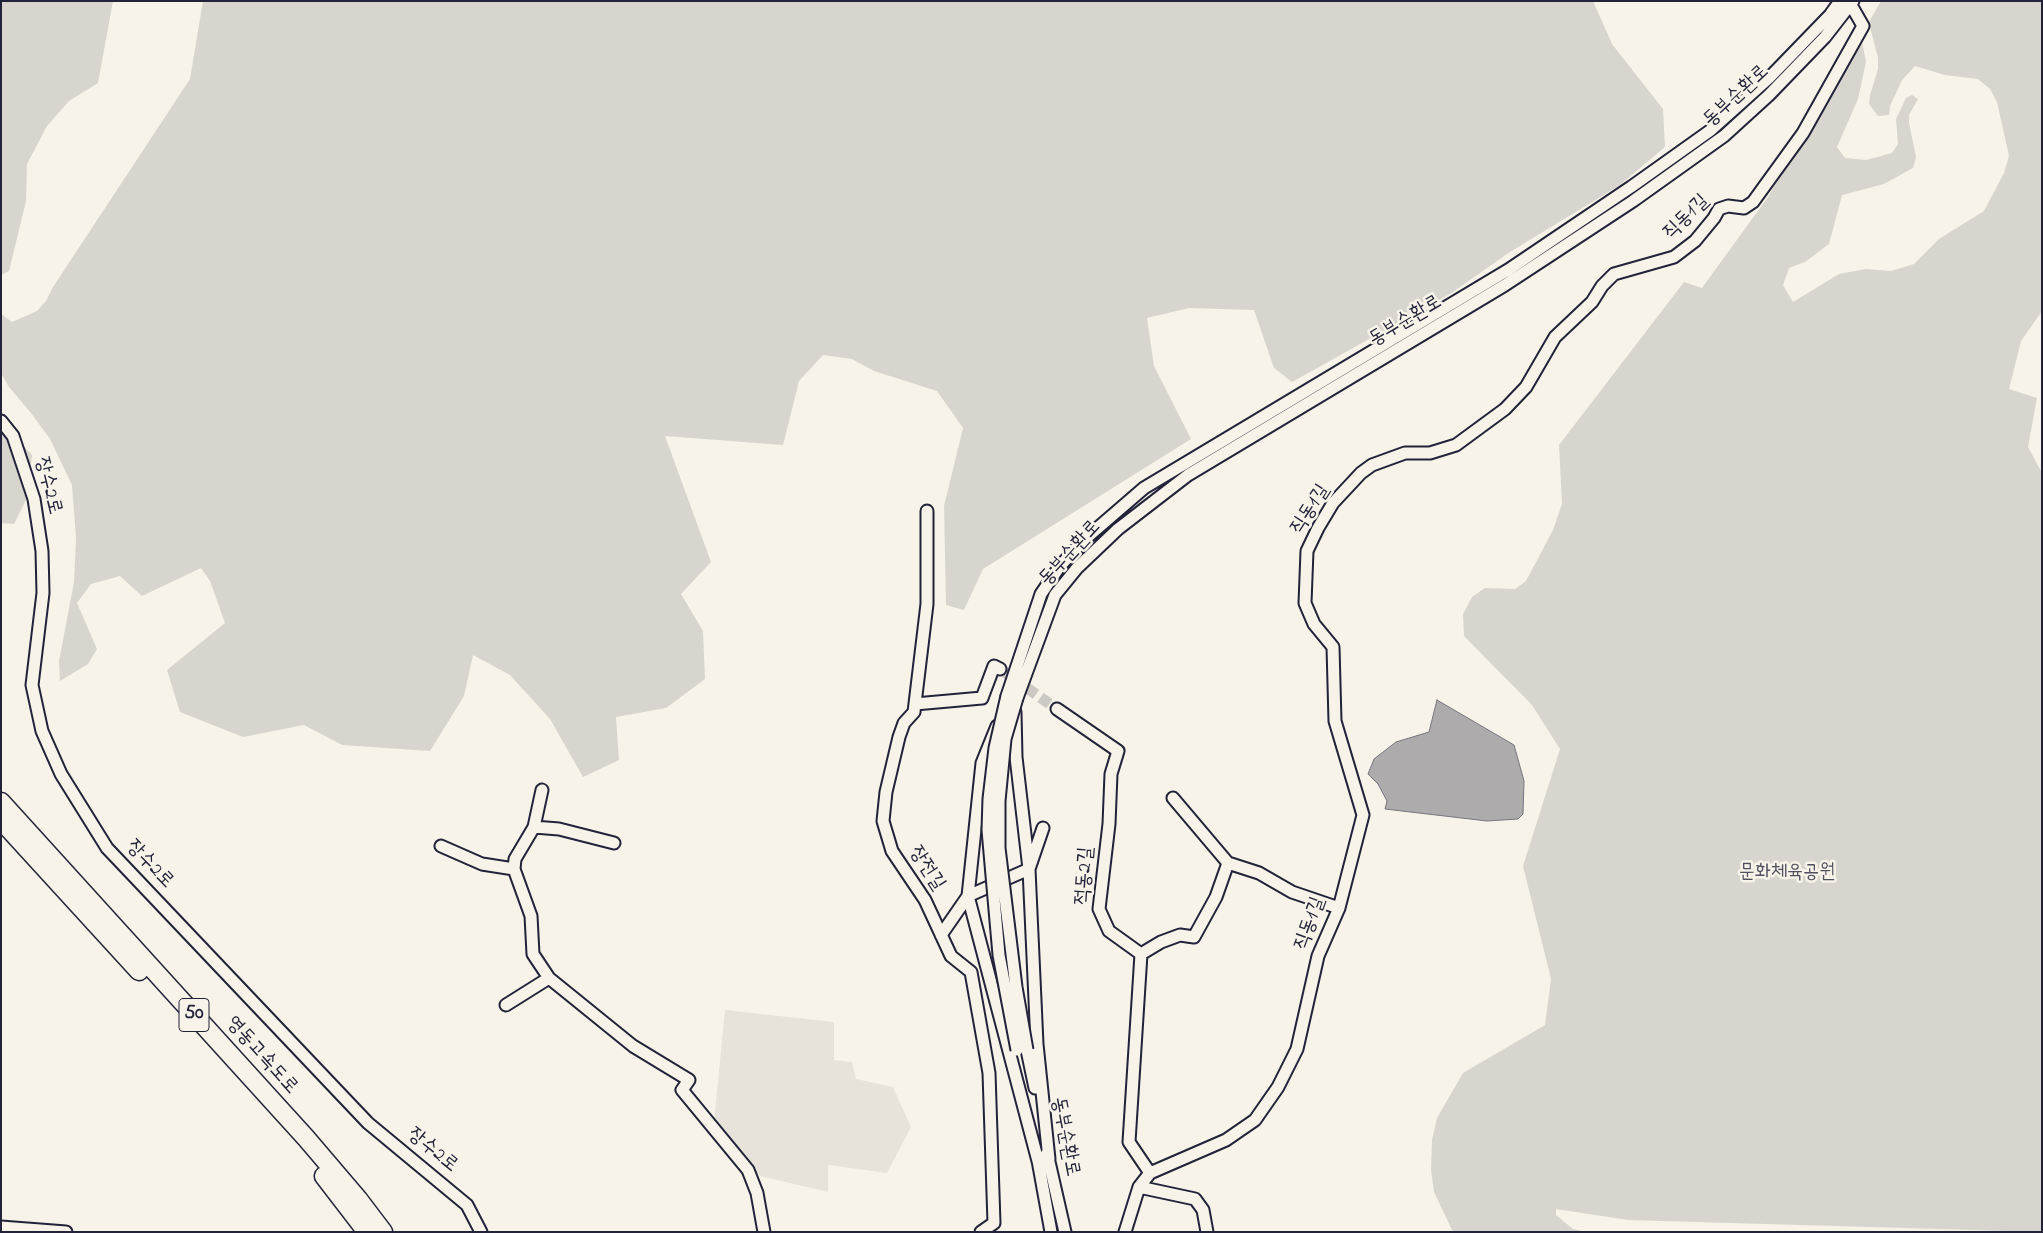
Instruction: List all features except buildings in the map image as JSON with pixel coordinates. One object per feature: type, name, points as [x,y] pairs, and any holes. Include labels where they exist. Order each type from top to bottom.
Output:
[{"type":"highway","name":"영동고속도로","points":[[1,802],[306,1138],[358,1198],[383,1232]]},
{"type":"highway","name":"영동고속도로","points":[[1,820],[288,1134],[367,1232]]},
{"type":"street","name":"동부순환로","points":[[1011,701],[1020,652],[1041,594],[1060,566],[1085,539],[1144,488],[1500,275],[1631,187],[1711,130],[1848,3]]},
{"type":"street","name":"동부순환로","points":[[1049,1229],[1043,1160],[1022,1050],[999,955],[990,877],[988,830],[995,748],[1011,701],[1055,595],[1078,568],[1118,529],[1188,476],[1505,285],[1633,201],[1724,136],[1825,37],[1848,3]]},
{"type":"street","name":"직동1길","points":[[1125,1232],[1139,1187],[1150,1173],[1226,1140],[1255,1120],[1278,1087],[1297,1050],[1318,956],[1338,908],[1363,815],[1335,721],[1333,647],[1314,624],[1305,603],[1307,551],[1318,528],[1333,503],[1361,473],[1372,465],[1405,453],[1430,453],[1456,444],[1506,409],[1526,387],[1555,337],[1592,302],[1602,286],[1614,274],[1674,257],[1695,241],[1714,218],[1719,208],[1728,206],[1744,208],[1753,202],[1803,133],[1863,26],[1848,3]]},
{"type":"street","name":"장수2로","points":[[1,421],[13,436],[34,499],[42,550],[43,592],[32,685],[42,731],[61,774],[107,848],[368,1123],[467,1205],[480,1232]]},
{"type":"street","name":"장전길","points":[[927,511],[927,604],[914,712],[904,723],[899,737],[886,792],[883,821],[892,851],[925,900],[951,956],[971,972],[989,1073],[994,1223],[981,1232]]},
{"type":"street","points":[[915,704],[982,698],[994,666],[1000,670]]},
{"type":"street","points":[[1011,701],[1030,869],[1043,1160]]},
{"type":"street","points":[[1011,701],[982,763],[968,896],[1043,1160]]},
{"type":"street","name":"적동2길","points":[[1057,709],[1118,751],[1111,774],[1109,824],[1099,909],[1109,931],[1141,954]]},
{"type":"street","points":[[542,790],[534,827],[515,859],[514,868],[531,916],[533,954],[549,978],[633,1046],[689,1080],[682,1090],[748,1170],[757,1193],[764,1232]]},
{"type":"street","points":[[1174,798],[1228,863],[1259,873],[1292,892],[1338,908]]},
{"type":"street","points":[[534,827],[559,829],[614,843]]},
{"type":"street","points":[[941,935],[968,896],[1030,869],[1043,828]]},
{"type":"street","points":[[441,846],[482,864],[514,868]]},
{"type":"street","points":[[1150,1173],[1129,1142],[1141,954],[1161,942],[1173,938],[1180,936],[1194,937],[1216,897],[1228,863]]},
{"type":"street","points":[[506,1005],[549,978]]},
{"type":"street","name":"동부순환로","points":[[1043,1160],[1066,1230]]},
{"type":"street","points":[[1139,1187],[1195,1199],[1203,1210],[1207,1232]]},
{"type":"street","points":[[1,1227],[66,1232]]},
{"type":"shaded area","points":[[1437,700],[1514,745],[1524,781],[1523,814],[1518,819],[1487,821],[1385,809],[1387,801],[1378,784],[1368,774],[1374,759],[1396,742],[1429,732]]},
{"type":"shaded area","points":[[725,1010],[834,1022],[834,1060],[852,1062],[856,1079],[893,1087],[911,1127],[887,1173],[828,1165],[828,1192],[760,1176],[714,1122]]},
{"type":"green space","points":[[1,1],[113,1],[98,83],[69,101],[47,126],[27,164],[26,201],[9,271],[1,275]]},
{"type":"green space","points":[[203,1],[1593,1],[1612,44],[1663,109],[1665,147],[1620,185],[1510,252],[1450,294],[1292,382],[1274,368],[1254,310],[1189,308],[1147,318],[1154,366],[1191,439],[983,569],[964,610],[946,605],[944,506],[963,428],[937,391],[874,371],[852,359],[823,355],[799,381],[783,445],[665,436],[711,562],[681,594],[703,631],[705,679],[666,708],[616,717],[619,760],[583,777],[550,719],[510,675],[473,655],[464,696],[430,751],[342,745],[304,725],[243,737],[180,712],[167,670],[225,623],[210,581],[201,568],[142,596],[120,576],[91,584],[77,603],[97,649],[88,664],[60,681],[59,661],[74,582],[76,538],[72,485],[50,439],[9,387],[1,373],[1,314],[12,322],[37,311],[46,301],[53,287],[190,79]]},
{"type":"green space","name":"문화체육공원","points":[[1881,1],[2042,1],[2042,311],[2021,341],[2009,389],[2037,398],[2028,447],[2042,473],[2042,1232],[1628,1220],[1556,1209],[1556,1215],[1573,1229],[1586,1232],[1453,1232],[1434,1192],[1431,1170],[1432,1140],[1437,1118],[1463,1073],[1545,1025],[1551,979],[1523,866],[1560,749],[1532,705],[1464,636],[1463,614],[1472,597],[1485,588],[1515,589],[1526,581],[1553,530],[1562,504],[1559,445],[1684,282],[1702,288],[1768,197]],"holes":[[[1870,27],[1878,58],[1878,69],[1869,104],[1878,116],[1889,115],[1890,106],[1902,80],[1915,66],[1945,75],[1978,79],[1990,89],[1997,102],[2009,156],[2004,173],[1984,211],[1939,239],[1914,264],[1891,271],[1866,269],[1839,274],[1793,302],[1783,285],[1789,268],[1805,262],[1829,244],[1842,195],[1884,184],[1913,168],[1916,157],[1909,115],[1918,99],[1912,95],[1906,98],[1896,119],[1898,144],[1892,153],[1866,160],[1845,158],[1837,147],[1858,99],[1866,62],[1862,41]]]},
{"type":"green space","points":[[1,422],[32,455],[27,498],[14,524],[1,523]]},
{"type":"tunnel","points":[[1000,669],[1057,709]]}]
